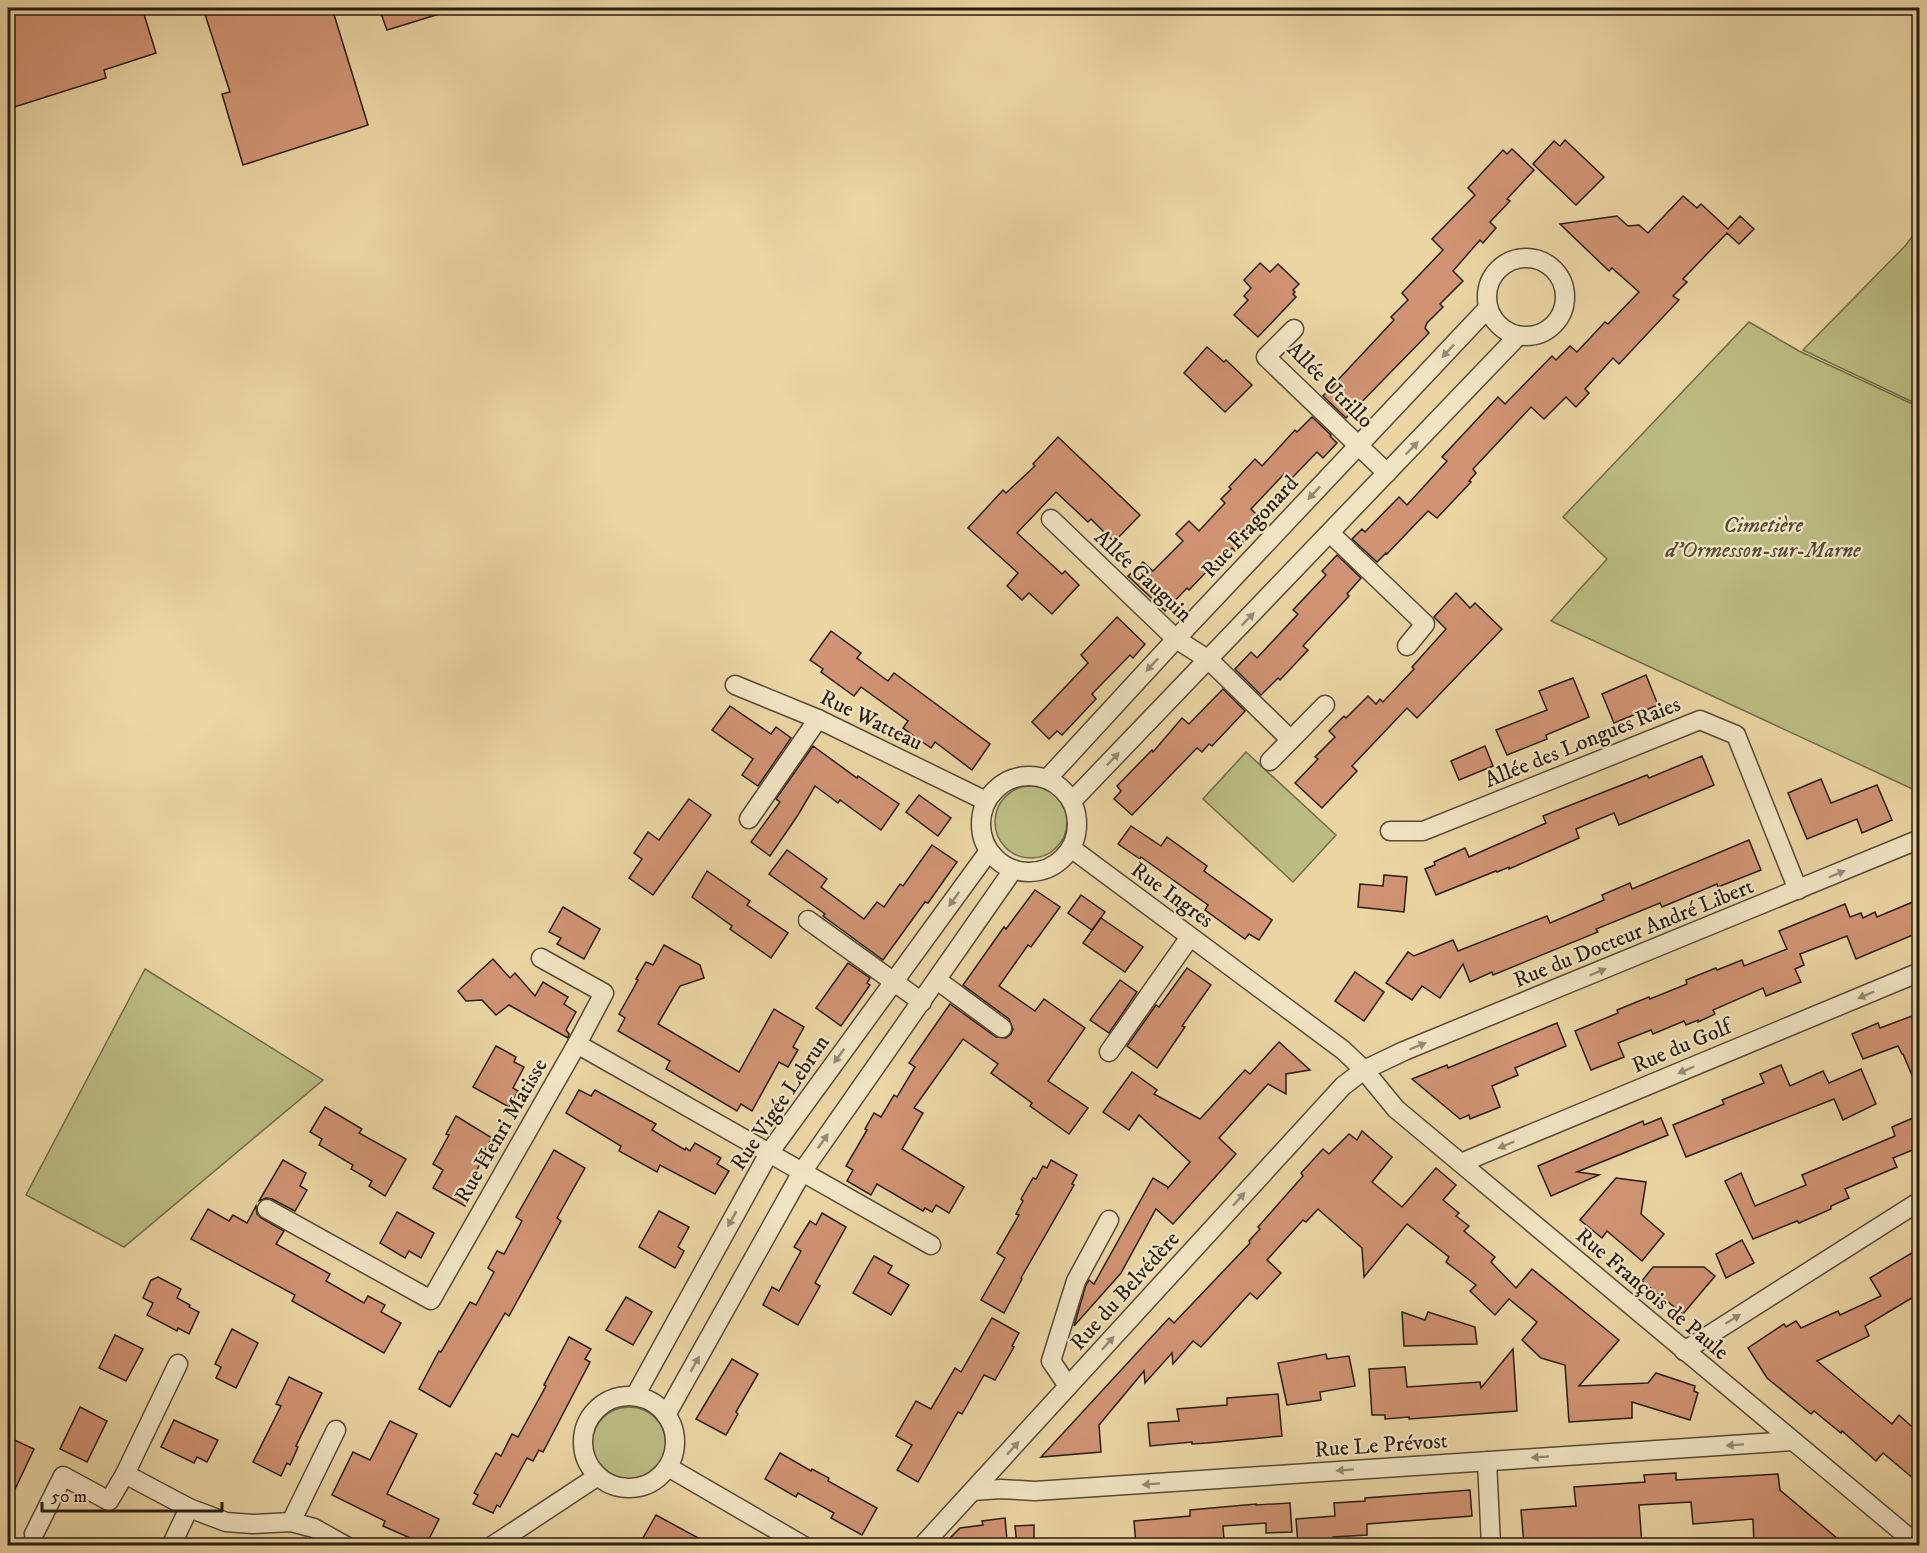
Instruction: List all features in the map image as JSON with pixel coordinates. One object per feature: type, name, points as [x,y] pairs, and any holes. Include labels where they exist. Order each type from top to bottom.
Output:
[{"type":"street","points":[[1532,259],[1544,262],[1558,275],[1564,289],[1565,302],[1562,315],[1551,328],[1537,335],[1518,336],[1508,333],[1494,321],[1488,308],[1487,292],[1492,277],[1500,268],[1514,260],[1532,259]]},
{"type":"street","name":"Rue Fragonard","points":[[1047,779],[1488,308]]},
{"type":"street","name":"Allée Utrillo","points":[[1293,329],[1266,357],[1387,473]]},
{"type":"street","points":[[1072,801],[1518,336]]},
{"type":"street","name":"Allée Gauguin","points":[[1051,519],[1176,639],[1209,660],[1291,740]]},
{"type":"street","points":[[1330,533],[1425,624],[1407,646]]},
{"type":"street","name":"Rue Watteau","points":[[735,685],[818,719],[986,801]]},
{"type":"street","points":[[1270,760],[1325,705]]},
{"type":"street","points":[[749,819],[818,719]]},
{"type":"street","name":"Allée des Longues Raies","points":[[1390,831],[1423,831],[1700,720],[1736,735],[1798,890]]},
{"type":"street","points":[[1034,775],[1047,779],[1066,792],[1072,801],[1077,817],[1076,833],[1071,848],[1060,861],[1046,870],[1030,873],[1013,870],[999,863],[989,851],[980,827],[981,814],[994,790],[1012,779],[1034,775]]},
{"type":"street","name":"Rue du Docteur André Libert","points":[[1364,1070],[1404,1051],[1920,839]]},
{"type":"street","name":"Rue Ingres","points":[[1071,848],[1344,1050],[1364,1070]]},
{"type":"street","name":"Rue Vigée Lebrun","points":[[635,1396],[769,1153],[989,851]]},
{"type":"street","points":[[666,1415],[802,1172],[1013,870]]},
{"type":"street","points":[[808,920],[922,1002]]},
{"type":"street","points":[[1109,1052],[1190,937]]},
{"type":"street","points":[[541,958],[604,993],[577,1044]]},
{"type":"street","name":"Rue du Golf","points":[[1461,1163],[1920,972]]},
{"type":"street","points":[[937,980],[1002,1028]]},
{"type":"street","name":"Rue Henri Matisse","points":[[267,1209],[431,1300],[577,1044],[931,1245]]},
{"type":"street","name":"Rue François de Paule","points":[[1364,1070],[1396,1109],[1919,1545]]},
{"type":"street","name":"Rue du Belvédère","points":[[922,1545],[1342,1086],[1364,1070]]},
{"type":"street","points":[[1684,1351],[1920,1201]]},
{"type":"street","points":[[1068,1386],[1052,1361],[1076,1281],[1109,1220]]},
{"type":"street","points":[[34,1534],[63,1476],[109,1501],[125,1474],[178,1364]]},
{"type":"street","points":[[635,1396],[653,1402],[666,1415],[674,1431],[675,1447],[668,1467],[663,1474],[650,1483],[634,1488],[611,1485],[597,1476],[586,1461],[582,1445],[588,1419],[599,1407],[611,1399],[635,1396]]},
{"type":"street","points":[[291,1522],[336,1430]]},
{"type":"street","name":"Rue Le Prévost","points":[[973,1491],[1001,1489],[1035,1491],[1793,1441]]},
{"type":"street","points":[[1487,1461],[1491,1545]]},
{"type":"street","points":[[668,1467],[804,1545]]},
{"type":"street","points":[[125,1474],[189,1508],[226,1522],[252,1524],[291,1522],[314,1528],[346,1545]]},
{"type":"street","points":[[492,1545],[597,1476]]},
{"type":"street","points":[[171,1545],[189,1508]]},
{"type":"green space","points":[[1919,227],[1920,405],[1803,350],[1906,245]]},
{"type":"green space","name":"Cimetière d'Ormesson-sur-Marne","points":[[1749,322],[1799,351],[1919,407],[1919,792],[1551,621],[1607,559],[1563,517]]},
{"type":"green space","points":[[1246,752],[1336,835],[1293,882],[1203,799]]},
{"type":"green space","points":[[1031,786],[1051,792],[1061,802],[1067,822],[1061,842],[1051,852],[1031,858],[1011,852],[1001,842],[995,822],[1001,802],[1011,792]]},
{"type":"green space","points":[[145,969],[323,1080],[124,1247],[26,1195]]},
{"type":"green space","points":[[622,1407],[636,1407],[650,1413],[660,1423],[666,1437],[666,1451],[660,1465],[650,1475],[636,1481],[622,1481],[608,1475],[598,1465],[592,1451],[592,1437],[598,1423],[608,1413]]},
{"type":"building","points":[[8,8],[142,8],[156,53],[104,70],[106,78],[8,109]]},
{"type":"building","points":[[203,8],[332,8],[368,125],[243,165],[222,94],[230,92]]},
{"type":"building","points":[[379,8],[445,8],[446,12],[387,30]]},
{"type":"building","points":[[1565,140],[1604,177],[1576,205],[1533,164],[1554,141],[1560,146]]},
{"type":"building","points":[[1512,149],[1534,170],[1507,199],[1510,201],[1490,222],[1496,228],[1483,243],[1480,240],[1453,271],[1463,281],[1440,304],[1443,307],[1427,323],[1425,328],[1429,333],[1346,418],[1323,396],[1394,320],[1391,317],[1408,300],[1402,293],[1443,250],[1432,239],[1475,195],[1468,188],[1503,150],[1507,154]]},
{"type":"building","points":[[1683,196],[1697,208],[1701,204],[1728,229],[1740,216],[1754,229],[1739,244],[1727,233],[1683,279],[1687,282],[1673,296],[1679,300],[1619,364],[1613,358],[1585,389],[1589,393],[1576,407],[1566,397],[1544,419],[1531,407],[1473,469],[1476,473],[1469,481],[1471,482],[1437,518],[1428,511],[1377,562],[1352,539],[1362,529],[1365,532],[1399,497],[1407,505],[1447,461],[1442,457],[1498,397],[1505,404],[1552,356],[1556,360],[1570,346],[1577,352],[1605,322],[1608,324],[1639,292],[1612,268],[1609,271],[1560,224],[1617,216],[1628,226],[1639,225],[1648,233]]},
{"type":"building","points":[[1260,263],[1270,272],[1278,264],[1299,284],[1293,290],[1296,297],[1258,337],[1234,315],[1248,300],[1244,296],[1251,288],[1244,280]]},
{"type":"building","points":[[1207,347],[1224,362],[1226,360],[1252,385],[1225,412],[1184,373]]},
{"type":"building","points":[[1312,417],[1337,443],[1323,458],[1317,452],[1290,480],[1284,474],[1251,509],[1257,515],[1243,530],[1249,535],[1235,551],[1232,548],[1165,611],[1128,576],[1143,562],[1153,571],[1183,541],[1176,534],[1189,521],[1199,531],[1225,503],[1221,499],[1231,489],[1229,487],[1255,459],[1262,466],[1295,430],[1297,432]]},
{"type":"building","points":[[1058,437],[1140,515],[1114,542],[1091,519],[1088,522],[1056,492],[1017,533],[1062,574],[1065,571],[1079,585],[1052,614],[1029,593],[1022,600],[1007,586],[1018,573],[968,528],[1003,490],[1006,493],[1035,466],[1033,464]]},
{"type":"building","points":[[1337,555],[1361,578],[1347,594],[1349,596],[1303,646],[1308,650],[1280,680],[1278,678],[1261,695],[1235,669],[1251,652],[1257,658],[1298,614],[1293,610],[1326,575],[1322,571]]},
{"type":"building","points":[[1456,593],[1470,608],[1475,603],[1502,629],[1417,718],[1407,708],[1352,766],[1357,771],[1322,808],[1295,783],[1318,759],[1315,757],[1335,737],[1329,731],[1344,716],[1346,718],[1368,696],[1376,704],[1380,699],[1383,702],[1414,669],[1412,667],[1446,629],[1434,617]]},
{"type":"building","points":[[1117,617],[1145,644],[1133,658],[1130,655],[1092,694],[1096,699],[1062,735],[1057,731],[1049,739],[1032,722],[1088,663],[1081,655]]},
{"type":"building","points":[[831,631],[861,653],[857,658],[888,681],[894,673],[990,744],[972,770],[935,742],[931,748],[903,728],[908,721],[861,687],[854,696],[821,672],[823,669],[810,660]]},
{"type":"building","points":[[1646,675],[1658,705],[1614,723],[1602,694]]},
{"type":"building","points":[[1573,678],[1589,717],[1546,735],[1547,739],[1507,755],[1496,730],[1547,710],[1539,691]]},
{"type":"building","points":[[1223,689],[1245,711],[1212,746],[1209,744],[1202,752],[1197,748],[1132,815],[1114,799],[1121,791],[1117,786],[1152,750],[1153,752],[1182,718],[1189,724]]},
{"type":"building","points":[[730,706],[771,734],[776,727],[791,738],[758,786],[742,775],[753,759],[712,730]]},
{"type":"building","points":[[813,746],[857,778],[858,776],[899,804],[881,830],[840,800],[838,803],[815,786],[770,856],[751,842],[780,802],[776,799]]},
{"type":"building","points":[[1485,746],[1493,766],[1459,780],[1451,761]]},
{"type":"building","points":[[1702,756],[1714,785],[1619,825],[1614,813],[1576,829],[1579,838],[1509,869],[1509,867],[1496,871],[1436,895],[1425,869],[1435,865],[1434,862],[1465,848],[1469,857],[1546,823],[1543,816],[1647,775],[1649,778]]},
{"type":"building","points":[[1821,779],[1831,803],[1877,785],[1892,820],[1862,833],[1857,819],[1807,839],[1788,793]]},
{"type":"building","points":[[919,795],[951,818],[938,836],[906,812]]},
{"type":"building","points":[[689,799],[711,815],[653,895],[629,878],[642,859],[634,853],[648,832],[659,840]]},
{"type":"building","points":[[1131,826],[1161,846],[1167,837],[1207,866],[1204,871],[1272,920],[1259,940],[1249,934],[1245,939],[1205,910],[1208,905],[1141,857],[1140,859],[1118,844]]},
{"type":"building","points":[[1749,840],[1761,870],[1718,887],[1717,884],[1662,907],[1660,903],[1596,929],[1598,932],[1493,975],[1492,972],[1470,982],[1463,964],[1440,998],[1422,986],[1412,1000],[1386,983],[1408,952],[1414,956],[1453,940],[1458,951],[1547,916],[1550,923],[1604,900],[1602,895],[1630,883],[1632,889]]},
{"type":"building","points":[[932,845],[957,862],[883,960],[769,874],[787,850],[827,879],[821,887],[864,919],[877,902],[884,907],[900,884],[903,886]]},
{"type":"building","points":[[707,871],[750,901],[747,905],[788,933],[771,958],[730,929],[732,926],[692,897]]},
{"type":"building","points":[[1384,875],[1407,877],[1404,912],[1358,907],[1360,884],[1383,886]]},
{"type":"building","points":[[1035,890],[1060,907],[1031,947],[1028,945],[999,986],[1035,1011],[1044,999],[1085,1028],[1048,1081],[1088,1108],[1069,1134],[1030,1106],[1032,1103],[991,1073],[998,1064],[963,1039],[914,1108],[923,1113],[902,1149],[964,1187],[949,1213],[936,1205],[932,1212],[925,1208],[923,1211],[877,1184],[871,1195],[847,1181],[853,1170],[846,1166],[874,1113],[881,1117],[894,1095],[897,1097],[915,1067],[909,1063],[950,1004],[996,1037],[1006,1038],[1011,1034],[1013,1029],[1009,1019],[963,985],[1004,927],[1006,929]]},
{"type":"building","points":[[1081,895],[1105,912],[1092,930],[1068,913]]},
{"type":"building","points":[[1920,899],[1920,932],[1856,959],[1847,936],[1800,954],[1804,965],[1795,969],[1801,982],[1766,996],[1763,988],[1713,1010],[1715,1014],[1698,1022],[1698,1020],[1686,1025],[1684,1021],[1653,1034],[1651,1030],[1618,1043],[1624,1057],[1591,1070],[1575,1031],[1618,1013],[1617,1010],[1687,984],[1686,980],[1716,968],[1717,970],[1742,960],[1744,966],[1787,949],[1779,931],[1845,904],[1850,917],[1861,913],[1863,918],[1875,912],[1877,917]]},
{"type":"building","points":[[563,907],[600,929],[584,959],[557,944],[561,938],[549,932]]},
{"type":"building","points":[[1101,918],[1143,947],[1125,972],[1083,943]]},
{"type":"building","points":[[664,945],[700,965],[704,978],[680,986],[658,1024],[739,1072],[774,1009],[804,1027],[793,1047],[798,1050],[788,1067],[779,1062],[752,1111],[741,1104],[737,1111],[666,1069],[670,1061],[618,1031],[625,1018],[619,1014],[638,980],[636,979],[646,962],[653,965]]},
{"type":"building","points":[[493,959],[510,978],[515,973],[535,996],[543,982],[568,997],[564,1004],[576,1012],[566,1030],[569,1034],[568,1038],[509,1005],[496,1015],[482,1000],[466,1001],[458,991]]},
{"type":"building","points":[[848,963],[870,978],[867,983],[870,985],[841,1026],[816,1008]]},
{"type":"building","points":[[1187,968],[1211,985],[1182,1026],[1185,1027],[1157,1068],[1127,1046],[1156,1005],[1159,1007]]},
{"type":"building","points":[[1355,972],[1384,992],[1364,1021],[1335,1001]]},
{"type":"building","points":[[1120,980],[1137,992],[1109,1033],[1090,1020]]},
{"type":"building","points":[[1920,1013],[1919,1092],[1898,1046],[1863,1059],[1852,1034],[1878,1023],[1880,1028]]},
{"type":"building","points":[[1557,1023],[1566,1046],[1515,1068],[1518,1075],[1492,1086],[1500,1107],[1470,1119],[1469,1115],[1460,1119],[1412,1079],[1447,1065],[1448,1068]]},
{"type":"building","points":[[1279,1042],[1310,1070],[1286,1074],[1286,1094],[1268,1084],[1219,1138],[1236,1154],[1173,1224],[1156,1209],[1121,1273],[1074,1326],[1086,1285],[1089,1280],[1094,1284],[1153,1178],[1168,1188],[1190,1162],[1139,1115],[1129,1130],[1103,1112],[1132,1072],[1157,1090],[1154,1094],[1200,1119],[1245,1070],[1250,1074]]},
{"type":"building","points":[[496,1046],[516,1057],[514,1062],[524,1067],[513,1088],[518,1091],[509,1107],[473,1087]]},
{"type":"building","points":[[1781,1065],[1790,1086],[1823,1071],[1829,1083],[1861,1069],[1876,1104],[1843,1120],[1834,1099],[1686,1157],[1673,1125],[1724,1104],[1722,1100],[1764,1083],[1760,1074]]},
{"type":"building","points":[[579,1090],[591,1096],[595,1090],[656,1124],[652,1130],[685,1150],[686,1148],[690,1151],[695,1143],[721,1158],[717,1164],[729,1171],[715,1194],[660,1165],[657,1172],[619,1151],[621,1146],[566,1113]]},
{"type":"building","points":[[325,1107],[362,1129],[359,1133],[406,1159],[385,1196],[369,1186],[372,1181],[351,1169],[353,1165],[319,1145],[322,1139],[310,1132]]},
{"type":"building","points":[[1920,1115],[1920,1147],[1893,1158],[1897,1167],[1845,1189],[1849,1198],[1831,1206],[1831,1209],[1753,1239],[1725,1181],[1741,1173],[1755,1206],[1806,1185],[1802,1175],[1895,1136],[1892,1127]]},
{"type":"building","points":[[456,1116],[492,1138],[474,1175],[480,1179],[465,1206],[433,1188],[443,1170],[433,1164],[449,1135],[446,1134]]},
{"type":"building","points":[[1661,1118],[1668,1135],[1577,1172],[1599,1175],[1551,1196],[1538,1166],[1643,1121],[1644,1125]]},
{"type":"building","points":[[1362,1131],[1392,1157],[1372,1182],[1402,1207],[1436,1168],[1456,1185],[1443,1200],[1459,1213],[1456,1216],[1469,1226],[1464,1231],[1495,1257],[1491,1262],[1516,1288],[1532,1269],[1619,1340],[1579,1386],[1648,1383],[1656,1373],[1695,1386],[1694,1391],[1698,1393],[1690,1420],[1632,1402],[1632,1418],[1569,1422],[1565,1365],[1541,1358],[1522,1340],[1537,1322],[1509,1299],[1495,1315],[1470,1291],[1476,1285],[1446,1262],[1449,1257],[1407,1224],[1364,1277],[1362,1248],[1318,1209],[1306,1222],[1303,1220],[1267,1260],[1281,1273],[1257,1299],[1250,1293],[1201,1347],[1193,1341],[1173,1364],[1172,1353],[1145,1383],[1144,1371],[1099,1425],[1101,1452],[1041,1457],[1169,1318],[1174,1323],[1250,1243],[1249,1241],[1260,1229],[1258,1227],[1303,1176],[1301,1173],[1323,1149],[1329,1154],[1349,1134],[1357,1140]]},
{"type":"building","points":[[554,1150],[585,1168],[557,1218],[561,1221],[509,1316],[505,1313],[450,1407],[419,1389],[439,1351],[441,1352],[470,1302],[476,1305],[494,1272],[488,1268],[497,1251],[504,1254],[522,1221],[516,1217]]},
{"type":"building","points":[[283,1160],[306,1173],[300,1186],[307,1190],[295,1211],[272,1199],[266,1198],[259,1201]]},
{"type":"building","points":[[1051,1160],[1077,1175],[1072,1184],[1074,1185],[1021,1278],[1004,1313],[981,1300],[1005,1258],[997,1253],[1019,1215],[1016,1214],[1023,1201],[1021,1199],[1033,1178],[1036,1179],[1043,1166],[1047,1168]]},
{"type":"building","points":[[1616,1178],[1646,1182],[1641,1214],[1664,1234],[1642,1261],[1607,1231],[1602,1238],[1580,1220]]},
{"type":"building","points":[[256,1206],[257,1214],[261,1218],[284,1231],[276,1244],[330,1274],[326,1281],[364,1303],[368,1296],[385,1305],[381,1312],[401,1323],[384,1353],[292,1301],[295,1295],[191,1239],[208,1209],[229,1221],[233,1215],[247,1223]]},
{"type":"building","points":[[659,1211],[689,1227],[678,1247],[684,1251],[675,1268],[639,1247]]},
{"type":"building","points":[[397,1212],[434,1233],[421,1258],[409,1251],[405,1258],[380,1243]]},
{"type":"building","points":[[822,1213],[846,1227],[815,1283],[820,1286],[798,1325],[763,1305],[772,1287],[779,1291],[801,1251],[794,1247],[810,1221],[816,1225]]},
{"type":"building","points":[[1742,1240],[1754,1263],[1726,1278],[1716,1254]]},
{"type":"building","points":[[1920,1248],[1920,1293],[1865,1326],[1869,1336],[1817,1361],[1892,1424],[1899,1415],[1920,1434],[1920,1484],[1883,1453],[1876,1461],[1842,1431],[1841,1433],[1814,1411],[1811,1414],[1767,1378],[1748,1348],[1784,1324],[1786,1327],[1796,1321],[1801,1328],[1838,1311],[1840,1315],[1881,1296],[1870,1278]]},
{"type":"building","points":[[874,1256],[892,1266],[888,1273],[909,1285],[891,1315],[853,1293]]},
{"type":"building","points":[[1653,1267],[1704,1267],[1715,1276],[1683,1314],[1642,1281]]},
{"type":"building","points":[[158,1277],[181,1289],[177,1298],[199,1312],[189,1334],[178,1328],[177,1331],[147,1315],[153,1303],[143,1298],[151,1280]]},
{"type":"building","points":[[626,1297],[652,1312],[633,1345],[606,1330]]},
{"type":"building","points":[[1402,1312],[1425,1320],[1428,1312],[1475,1327],[1477,1344],[1404,1346]]},
{"type":"building","points":[[992,1318],[1019,1333],[1012,1346],[1014,1347],[995,1380],[984,1375],[962,1414],[958,1412],[918,1482],[897,1470],[912,1445],[896,1436],[916,1401],[931,1409],[955,1368],[961,1372]]},
{"type":"building","points":[[232,1329],[258,1343],[236,1388],[216,1378],[221,1367],[215,1364]]},
{"type":"building","points":[[115,1335],[143,1349],[126,1381],[99,1368]]},
{"type":"building","points":[[569,1337],[591,1349],[585,1359],[590,1362],[543,1452],[539,1450],[533,1461],[527,1458],[500,1507],[497,1505],[493,1513],[473,1504],[478,1495],[474,1493],[496,1453],[501,1456],[512,1434],[518,1437]]},
{"type":"building","points":[[1513,1349],[1517,1411],[1409,1419],[1409,1417],[1385,1419],[1385,1415],[1372,1415],[1369,1369],[1405,1367],[1407,1387],[1480,1382],[1481,1388]]},
{"type":"building","points":[[1326,1354],[1327,1359],[1349,1356],[1355,1386],[1320,1392],[1321,1400],[1287,1405],[1278,1363]]},
{"type":"building","points":[[732,1359],[758,1374],[736,1412],[738,1414],[726,1435],[696,1419]]},
{"type":"building","points":[[289,1377],[322,1393],[296,1446],[298,1447],[290,1465],[287,1463],[281,1476],[253,1462],[281,1406],[276,1404]]},
{"type":"building","points":[[1278,1394],[1282,1436],[1150,1446],[1148,1423],[1179,1421],[1177,1409],[1227,1405],[1227,1398]]},
{"type":"building","points":[[80,1407],[107,1421],[87,1462],[60,1449]]},
{"type":"building","points":[[174,1420],[218,1440],[207,1462],[197,1457],[194,1463],[161,1447]]},
{"type":"building","points":[[390,1421],[417,1434],[387,1494],[439,1519],[426,1545],[383,1526],[385,1521],[332,1495],[353,1452],[370,1460]]},
{"type":"building","points":[[8,1437],[34,1449],[8,1504]]},
{"type":"building","points":[[780,1453],[811,1471],[812,1469],[829,1478],[828,1481],[877,1508],[862,1535],[831,1518],[834,1513],[798,1493],[796,1497],[765,1479]]},
{"type":"building","points":[[1676,1473],[1676,1480],[1778,1474],[1780,1490],[1845,1545],[1754,1545],[1753,1519],[1693,1524],[1691,1502],[1639,1505],[1642,1545],[1524,1545],[1521,1510],[1576,1506],[1574,1487],[1645,1482],[1644,1475]]},
{"type":"building","points":[[1470,1490],[1472,1516],[1367,1524],[1367,1535],[1333,1537],[1333,1545],[1298,1545],[1296,1519],[1335,1516],[1334,1503],[1365,1501],[1365,1498]]},
{"type":"building","points":[[1290,1503],[1292,1532],[1266,1533],[1266,1523],[1223,1526],[1224,1540],[1192,1542],[1192,1545],[1136,1545],[1134,1521],[1190,1516],[1190,1510]]},
{"type":"building","points":[[656,1515],[711,1545],[639,1545]]},
{"type":"building","points":[[1005,1518],[1007,1540],[967,1545],[943,1545],[960,1528],[983,1525],[982,1521]]},
{"type":"building","points":[[1034,1525],[1034,1545],[1017,1545],[1015,1526]]}]
